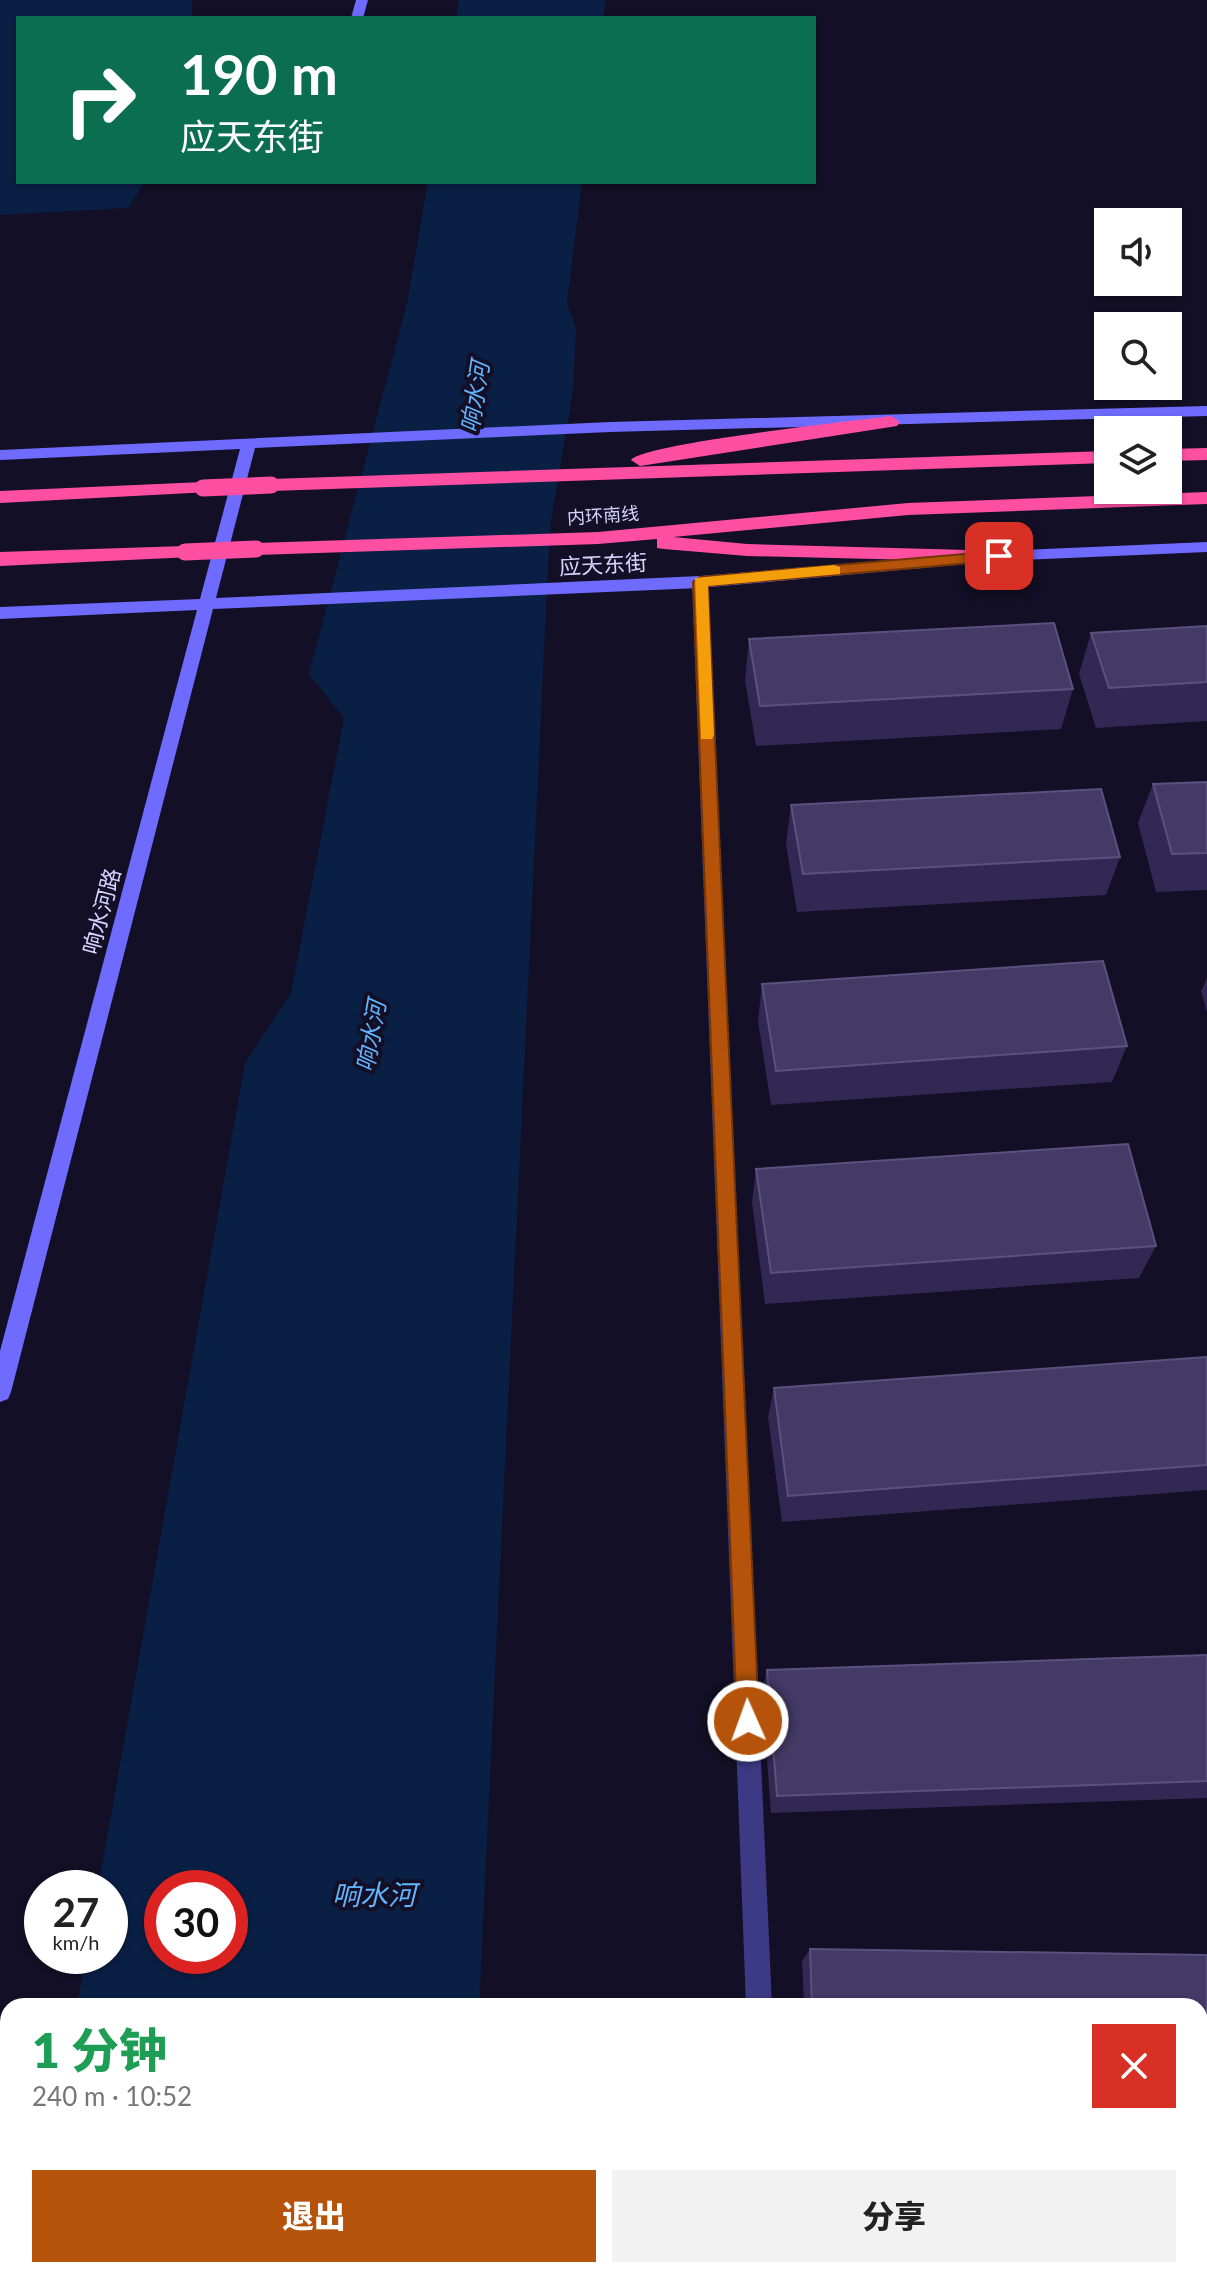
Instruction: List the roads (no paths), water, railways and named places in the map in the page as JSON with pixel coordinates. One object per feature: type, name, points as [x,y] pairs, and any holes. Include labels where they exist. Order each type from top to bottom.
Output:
[{"type":"highway","points":[[572,474],[702,448],[891,422]]},
{"type":"highway","points":[[1182,455],[1207,454]]},
{"type":"highway","name":"内环南线","points":[[0,497],[320,483],[1094,457]]},
{"type":"highway","name":"内环南线","points":[[0,559],[598,538],[908,509],[1207,498]]},
{"type":"highway","points":[[598,538],[747,550],[999,556]]},
{"type":"main road","points":[[0,455],[610,427],[891,422],[1207,411]]},
{"type":"main road","name":"响水河路","points":[[0,1392],[249,442]]},
{"type":"main road","name":"应天东街","points":[[0,613],[700,582],[999,556],[1207,547]]},
{"type":"street","points":[[700,582],[759,1998]]},
{"type":"water","points":[[0,0],[192,0],[192,16],[16,16],[16,184],[144,184],[128,208],[0,215]]},
{"type":"water","points":[[459,0],[606,0],[603,16],[456,16]]},
{"type":"water","name":"响水河","points":[[428,184],[582,184],[567,302],[576,329],[573,391],[550,526],[479,1998],[78,1998],[83,1974],[128,1974],[128,1870],[101,1870],[245,1063],[291,993],[344,718],[309,674],[407,303]]}]
